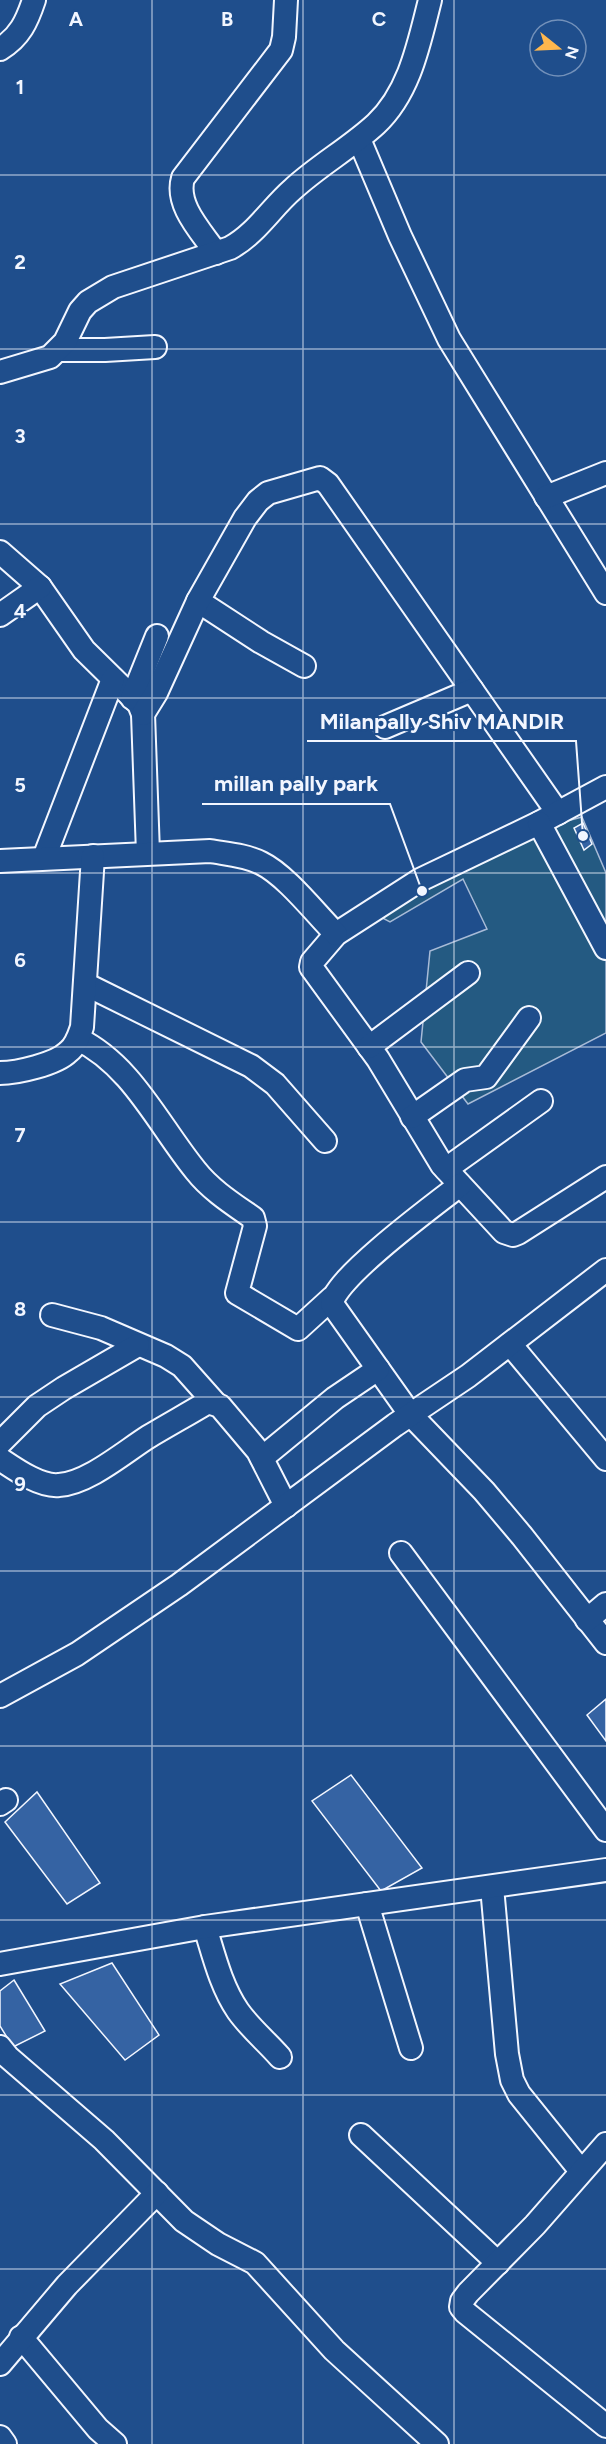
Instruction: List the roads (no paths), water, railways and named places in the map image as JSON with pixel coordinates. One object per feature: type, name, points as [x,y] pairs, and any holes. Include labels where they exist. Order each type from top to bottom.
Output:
[{"type":"street","points":[[0,49],[14,41],[21,31],[34,0]]},
{"type":"street","points":[[216,253],[182,202],[180,188],[183,178],[281,50],[286,0]]},
{"type":"street","points":[[0,372],[41,361],[59,350],[80,311],[88,302],[113,287],[216,253],[246,240],[276,204],[292,189],[359,139],[377,123],[397,97],[413,64],[430,0]]},
{"type":"street","points":[[359,139],[437,318],[477,387],[606,593]]},
{"type":"street","points":[[59,350],[155,347]]},
{"type":"street","points":[[546,497],[606,473]]},
{"type":"street","points":[[138,706],[156,693],[198,601],[245,518],[258,501],[275,490],[320,478],[328,484],[472,690],[549,818],[606,948]]},
{"type":"street","points":[[0,552],[40,587],[84,650],[138,706]]},
{"type":"street","points":[[0,615],[40,587]]},
{"type":"street","points":[[198,601],[261,642],[304,666]]},
{"type":"street","points":[[148,853],[138,706],[157,636]]},
{"type":"street","points":[[44,858],[113,679]]},
{"type":"street","points":[[385,727],[472,690]]},
{"type":"street","points":[[606,787],[549,818],[420,880],[336,934],[312,962],[311,967],[369,1047],[430,1148],[453,1177],[504,1232],[513,1235],[606,1177]]},
{"type":"street","points":[[0,861],[210,851],[244,857],[261,863],[277,874],[336,934]]},
{"type":"street","points":[[0,1073],[60,1059],[70,1051],[78,1039],[82,1027],[93,856]]},
{"type":"street","points":[[369,1047],[468,973]]},
{"type":"street","points":[[85,984],[251,1066],[274,1084],[325,1141]]},
{"type":"street","points":[[412,1117],[465,1080],[486,1077],[529,1018]]},
{"type":"street","points":[[78,1039],[101,1052],[135,1088],[206,1182],[253,1218],[255,1226],[237,1293],[298,1329],[453,1177],[541,1101]]},
{"type":"street","points":[[0,1696],[98,1640],[179,1586],[411,1414],[468,1376],[606,1270]]},
{"type":"street","points":[[332,1298],[332,1304],[411,1414],[484,1491],[606,1643]]},
{"type":"street","points":[[52,1315],[101,1328],[166,1356],[182,1366],[252,1443],[286,1506]]},
{"type":"street","points":[[510,1344],[606,1459]]},
{"type":"street","points":[[0,1443],[37,1406],[138,1345]]},
{"type":"street","points":[[262,1458],[335,1398],[378,1369]]},
{"type":"street","points":[[0,1459],[30,1476],[57,1486],[68,1483],[112,1461],[208,1402],[214,1402]]},
{"type":"street","points":[[401,1552],[606,1830]]},
{"type":"street","points":[[587,1620],[606,1604]]},
{"type":"street","points":[[0,1964],[205,1927],[606,1870]]},
{"type":"street","points":[[492,1887],[507,2054],[512,2080],[519,2094],[581,2171]]},
{"type":"street","points":[[367,1904],[411,2048]]},
{"type":"street","points":[[205,1927],[222,1983],[240,2013],[280,2057]]},
{"type":"street","points":[[0,2047],[8,2057],[104,2140],[184,2221],[218,2244],[255,2263],[334,2350],[437,2444]]},
{"type":"street","points":[[361,2135],[498,2263]]},
{"type":"street","points":[[606,2144],[535,2225],[468,2293],[461,2307],[606,2426]]},
{"type":"street","points":[[0,2364],[67,2285],[157,2193]]},
{"type":"street","points":[[21,2337],[98,2428],[115,2444]]},
{"type":"street","points":[[0,2437],[5,2444]]},
{"type":"place","name":"Milanpally Shiv MANDIR","points":[[583,836]]},
{"type":"place","name":"millan pally park","points":[[422,891]]}]
